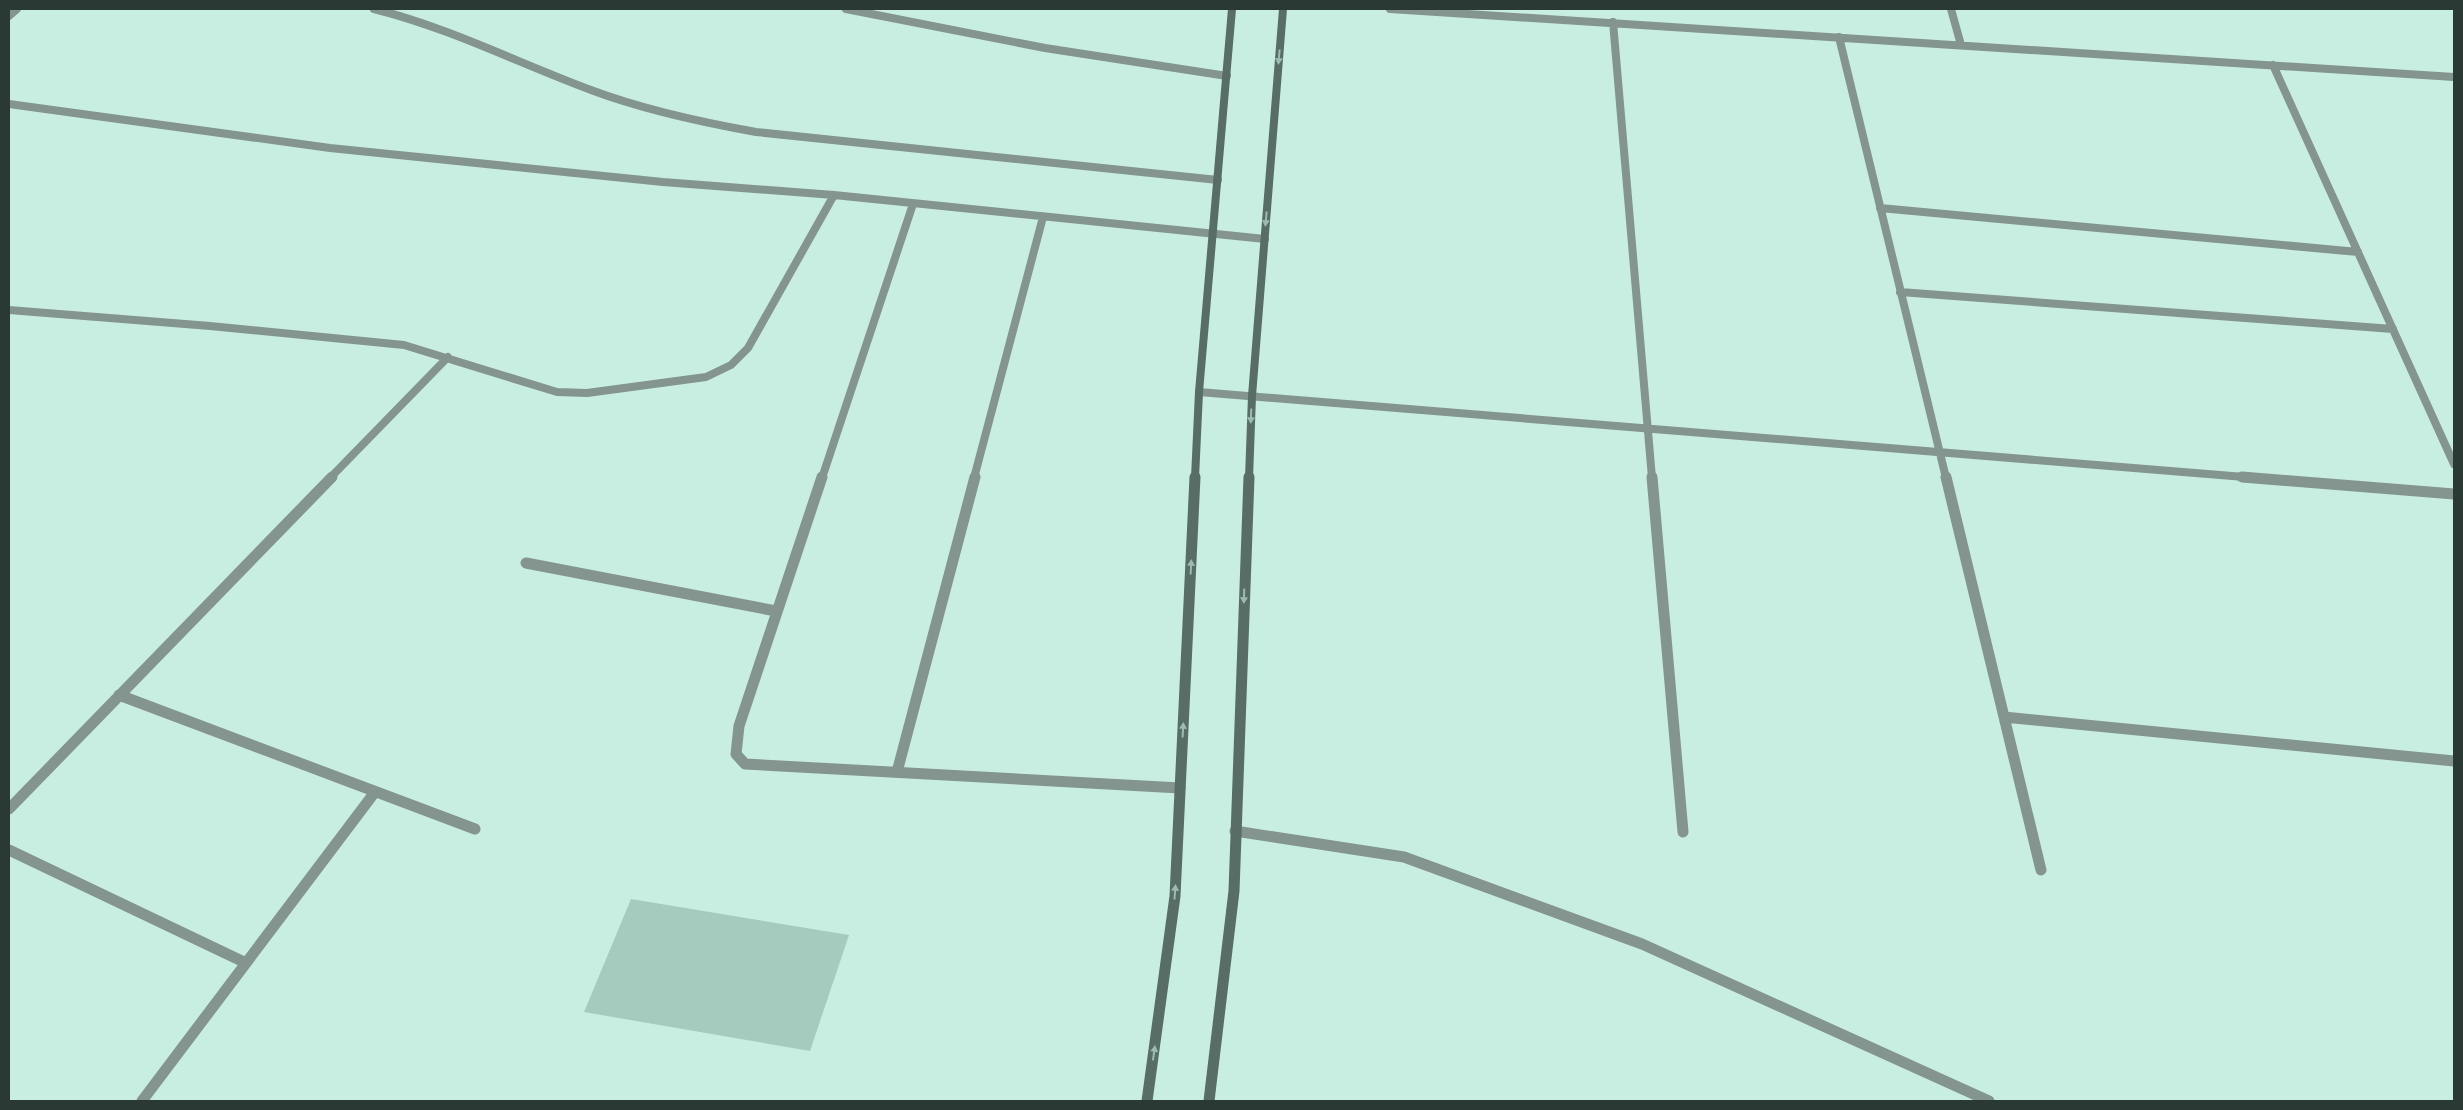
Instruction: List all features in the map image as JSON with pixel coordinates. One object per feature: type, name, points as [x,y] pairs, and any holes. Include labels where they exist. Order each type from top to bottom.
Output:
[{"type":"street","points":[[9,16],[17,9]]},
{"type":"street","points":[[374,9],[478,43],[592,91],[713,124],[756,132],[1218,180]]},
{"type":"street","points":[[846,9],[1045,48],[1226,76]]},
{"type":"street","points":[[1147,1101],[1175,896],[1200,392],[1232,9]]},
{"type":"street","points":[[1209,1101],[1234,891],[1234,831],[1252,396],[1283,9]]},
{"type":"street","points":[[1390,9],[2454,77]]},
{"type":"street","points":[[1951,9],[1961,45]]},
{"type":"street","points":[[1613,22],[1683,832]]},
{"type":"street","points":[[1838,37],[2041,870]]},
{"type":"street","points":[[2273,65],[2454,464]]},
{"type":"street","points":[[9,104],[330,148],[663,182],[834,195],[1265,239]]},
{"type":"street","points":[[9,310],[404,345],[448,357],[529,385],[557,392],[588,393],[706,377],[731,365],[748,348],[834,195]]},
{"type":"street","points":[[913,204],[776,611],[739,726],[736,754],[745,764],[1180,788]]},
{"type":"street","points":[[1880,208],[2358,252]]},
{"type":"street","points":[[897,772],[1043,217]]},
{"type":"street","points":[[1900,292],[2393,329]]},
{"type":"street","points":[[9,809],[448,357]]},
{"type":"street","points":[[1200,392],[2454,494]]},
{"type":"street","points":[[526,563],[776,611]]},
{"type":"street","points":[[119,695],[475,829]]},
{"type":"street","points":[[2004,716],[2454,761]]},
{"type":"street","points":[[142,1101],[375,792]]},
{"type":"street","points":[[1234,831],[1404,857],[1642,944],[1989,1101]]},
{"type":"street","points":[[9,850],[246,963]]},
{"type":"building","points":[[631,899],[849,935],[810,1051],[584,1012]]}]
